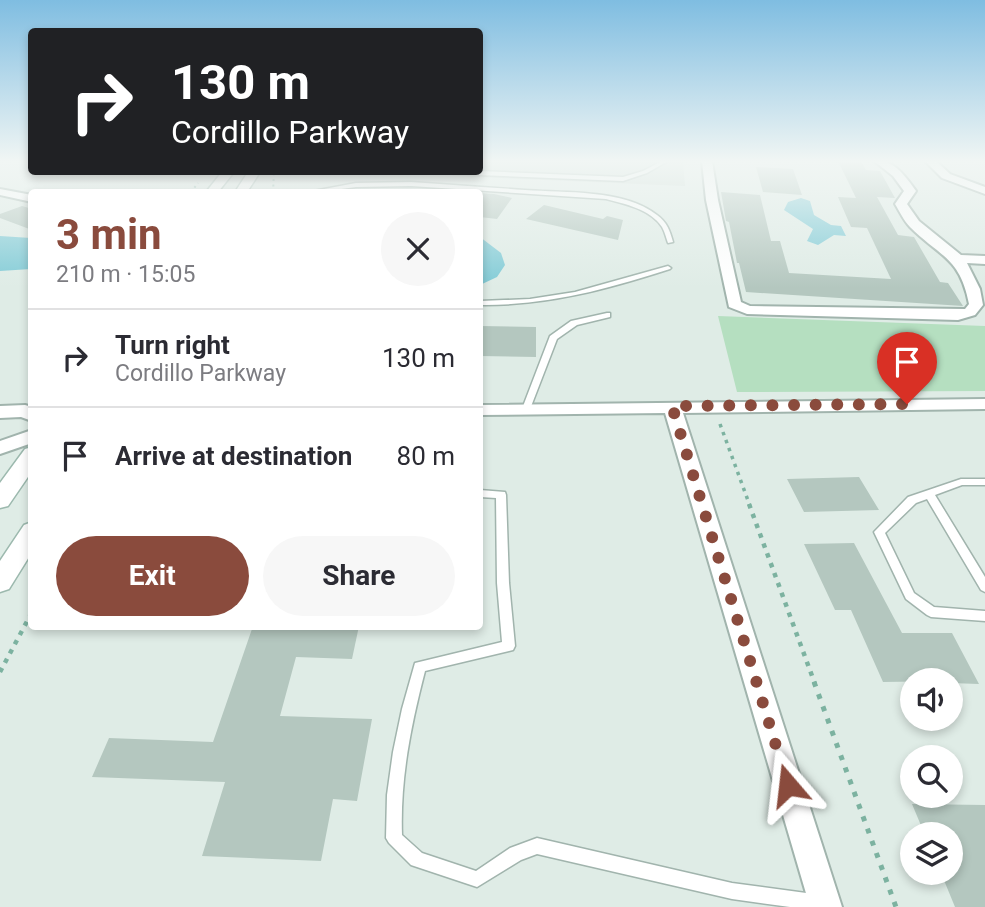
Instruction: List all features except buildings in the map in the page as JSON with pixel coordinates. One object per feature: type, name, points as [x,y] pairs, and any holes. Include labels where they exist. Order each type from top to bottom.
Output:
[{"type":"main road","points":[[0,499],[28,460]]},
{"type":"main road","points":[[0,582],[28,537]]},
{"type":"street","points":[[713,203],[734,304],[747,310],[958,315],[970,312],[976,306],[973,289],[958,259],[914,224],[901,203]]},
{"type":"street","points":[[958,259],[985,260]]},
{"type":"street","points":[[483,410],[985,404]]},
{"type":"street","points":[[672,406],[825,905]]},
{"type":"street","points":[[0,412],[28,413]]},
{"type":"street","points":[[0,448],[28,438]]},
{"type":"lane","points":[[628,203],[651,213],[665,224],[670,243]]},
{"type":"lane","points":[[483,303],[523,303],[593,292],[668,268]]},
{"type":"lane","points":[[526,410],[553,338],[574,323],[607,315]]},
{"type":"lane","points":[[985,482],[961,482],[912,500],[878,532],[910,596],[931,612],[985,616]]},
{"type":"lane","points":[[483,494],[501,495],[503,583],[509,646],[421,667],[408,710],[392,808],[394,838],[417,859],[477,878],[516,854],[537,846],[732,891],[825,905]]},
{"type":"lane","points":[[929,494],[985,587]]},
{"type":"path","points":[[719,422],[896,907]]},
{"type":"path","points":[[0,672],[28,620]]},
{"type":"green space","points":[[718,316],[985,326],[985,391],[737,392]]},
{"type":"water","points":[[787,203],[811,203],[814,215],[831,225],[841,226],[846,236],[834,235],[818,245],[807,241],[813,229],[784,210]]},
{"type":"water","points":[[0,236],[28,238],[28,269],[0,271]]},
{"type":"water","points":[[483,239],[501,253],[505,265],[497,277],[483,284]]},
{"type":"route","points":[[788,785],[672,406],[907,404]]}]
